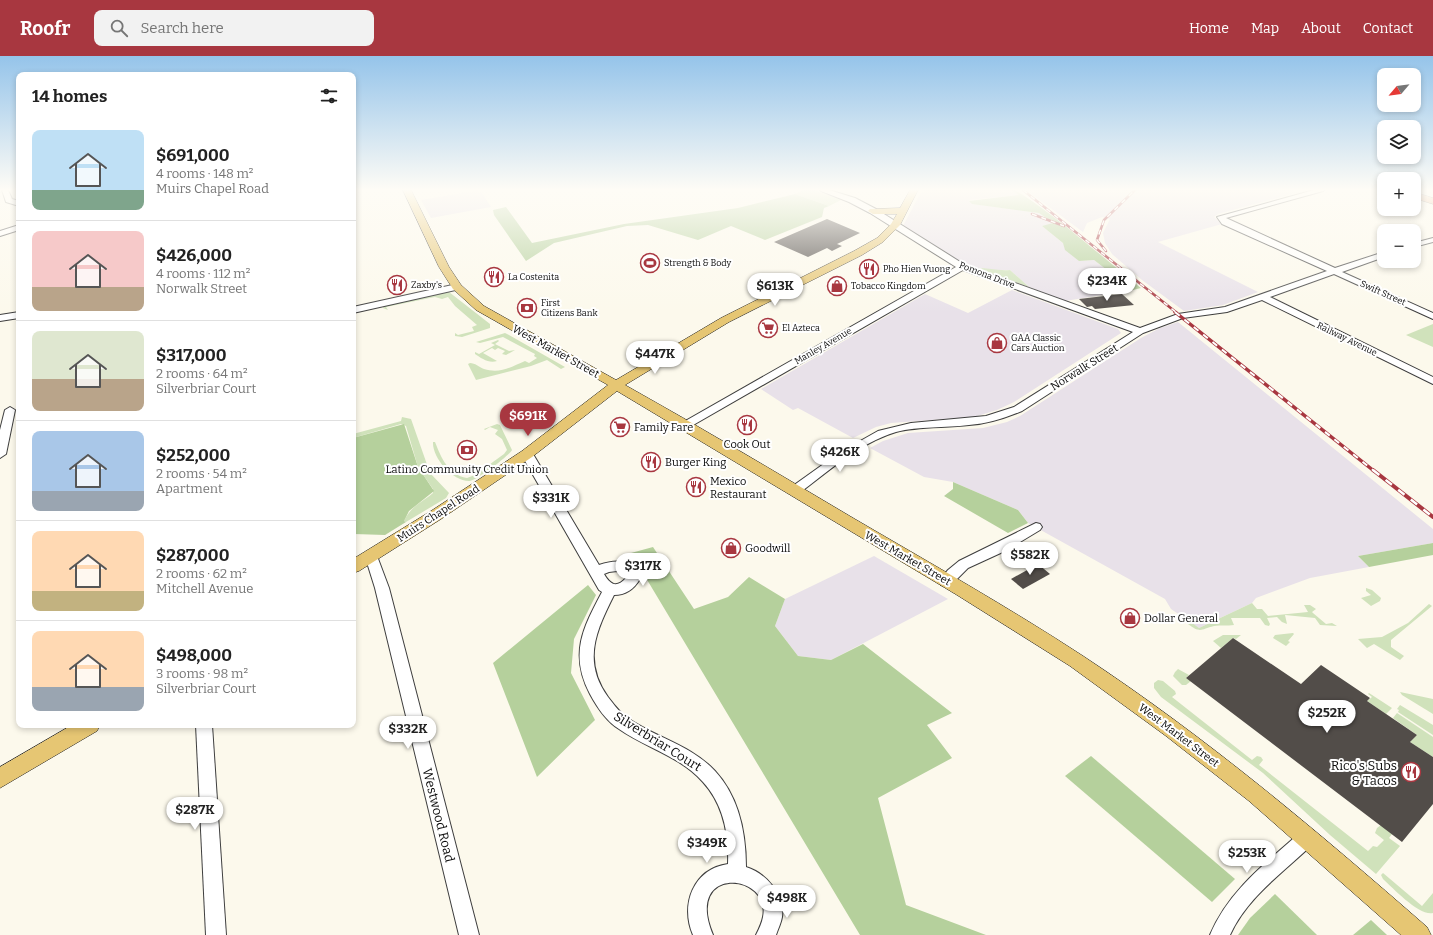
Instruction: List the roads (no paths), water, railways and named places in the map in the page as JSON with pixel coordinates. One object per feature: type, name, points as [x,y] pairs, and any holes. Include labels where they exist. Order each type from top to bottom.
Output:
[{"type":"main road","name":"West Market Street","points":[[427,231],[444,267],[457,286],[480,308],[616,385],[946,580],[1041,638],[1128,697],[1256,794],[1308,837],[1419,935]]},
{"type":"main road","name":"Muirs Chapel Road","points":[[356,565],[437,514],[527,454],[616,385],[725,320],[858,254],[880,240],[889,231]]},
{"type":"main road","points":[[0,778],[85,728]]},
{"type":"street","name":"Pomona Drive","points":[[905,231],[962,267],[1140,331]]},
{"type":"street","name":"Swift Street","points":[[1245,231],[1433,316]]},
{"type":"street","points":[[1421,243],[1433,240]]},
{"type":"street","name":"Norwalk Street","points":[[794,491],[861,444],[889,431],[914,426],[979,422],[1007,414],[1140,331],[1181,316],[1220,311],[1377,256]]},
{"type":"street","name":"Manley Avenue","points":[[684,426],[962,267]]},
{"type":"street","points":[[356,309],[457,286]]},
{"type":"street","name":"Railway Avenue","points":[[1261,296],[1433,381]]},
{"type":"street","points":[[0,318],[16,315]]},
{"type":"street","points":[[0,454],[10,410]]},
{"type":"street","points":[[527,454],[604,586],[610,590],[621,590],[630,584],[633,579],[630,571],[625,568],[613,566],[596,571]]},
{"type":"street","points":[[946,580],[956,568],[965,562],[995,550],[1036,527]]},
{"type":"street","name":"Westwood Road","points":[[371,556],[382,588],[470,935]]},
{"type":"street","name":"Silverbriar Court","points":[[610,590],[589,635],[587,645],[587,670],[593,686],[606,708],[615,717],[692,761],[712,778],[723,794],[733,821],[736,834],[737,872]]},
{"type":"street","points":[[204,728],[216,935]]},
{"type":"street","points":[[1220,935],[1234,911],[1245,897],[1308,837]]},
{"type":"street","points":[[703,935],[696,916],[702,890],[714,878],[729,872],[737,872],[753,878],[765,890],[769,898],[772,916],[766,935]]},
{"type":"railway","points":[[1074,231],[1177,313]]},
{"type":"railway","points":[[1100,231],[1097,240],[1106,251]]},
{"type":"railway","points":[[1175,312],[1374,471]]},
{"type":"railway","points":[[1373,470],[1433,517]]},
{"type":"place","name":"Strength & Body","points":[[650,263]]},
{"type":"place","name":"Pho Hien Vuong","points":[[869,269]]},
{"type":"place","name":"La Costenita","points":[[494,277]]},
{"type":"place","name":"Zaxby's","points":[[397,285]]},
{"type":"place","name":"Tobacco Kingdom","points":[[837,286]]},
{"type":"place","name":"First Citizens Bank","points":[[527,308]]},
{"type":"place","name":"El Azteca","points":[[768,328]]},
{"type":"place","name":"GAA Classic Cars Auction","points":[[997,343]]},
{"type":"place","name":"Cook Out","points":[[747,425]]},
{"type":"place","name":"Family Fare","points":[[620,427]]},
{"type":"place","name":"Latino Community Credit Union","points":[[467,450]]},
{"type":"place","name":"Burger King","points":[[651,462]]},
{"type":"place","name":"Mexico Restaurant","points":[[696,487]]},
{"type":"place","name":"Goodwill","points":[[731,548]]},
{"type":"place","name":"Dollar General","points":[[1130,618]]},
{"type":"place","name":"Rico's Subs & Tacos","points":[[1411,772]]}]
